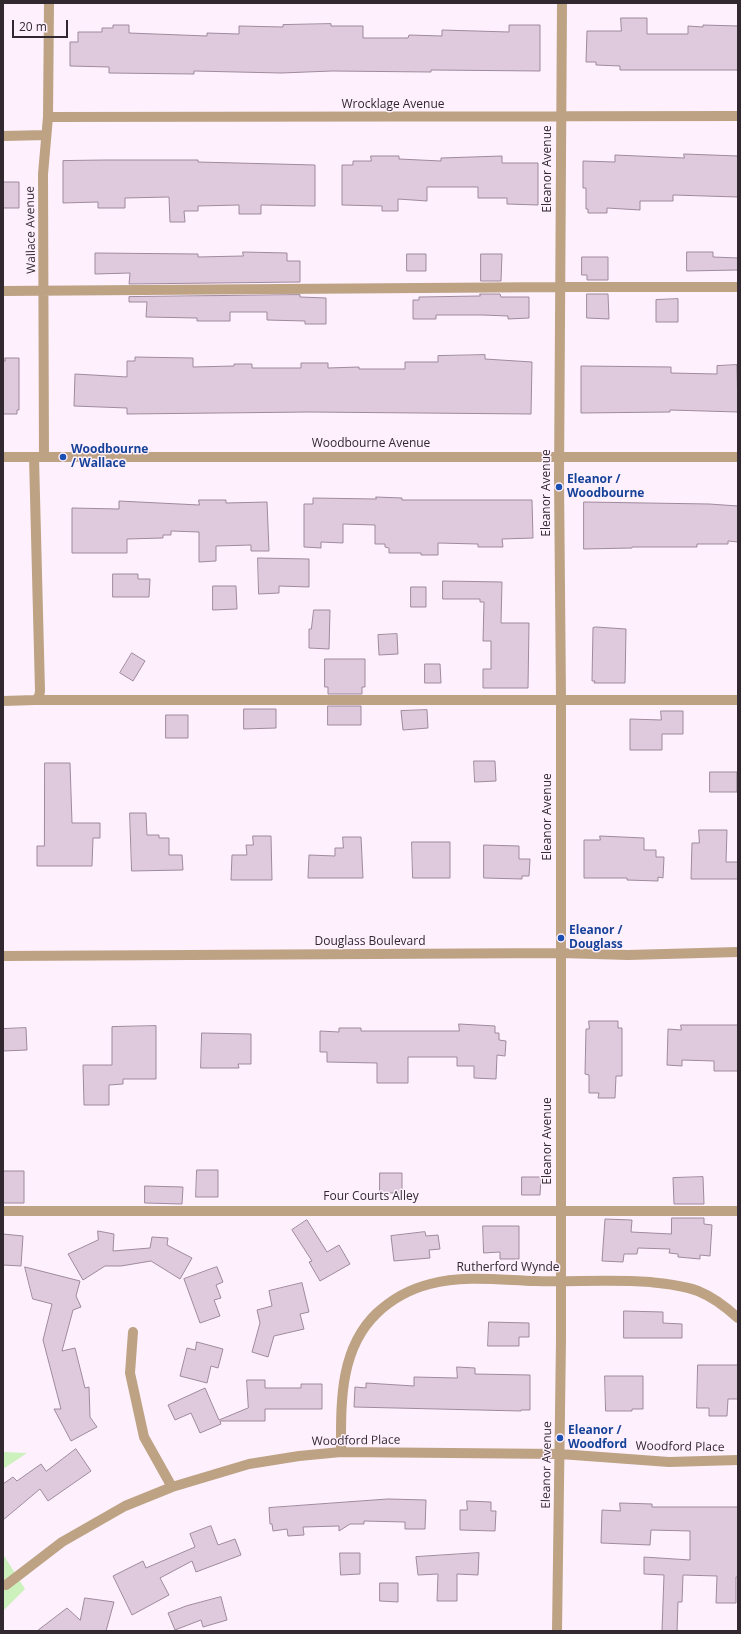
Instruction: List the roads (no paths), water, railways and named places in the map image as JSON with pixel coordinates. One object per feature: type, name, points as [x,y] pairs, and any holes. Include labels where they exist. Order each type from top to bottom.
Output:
[{"type":"street","name":"Wallace Avenue","points":[[35,700],[39,697],[40,691],[39,457],[44,291],[43,174],[48,117],[49,3]]},
{"type":"street","name":"Eleanor Avenue","points":[[557,1631],[561,1281],[561,699],[559,458],[562,3]]},
{"type":"street","name":"Wrocklage Avenue","points":[[48,117],[561,118],[738,116]]},
{"type":"street","points":[[3,136],[46,135]]},
{"type":"street","points":[[3,291],[738,287]]},
{"type":"street","name":"Woodbourne Avenue","points":[[3,457],[738,457]]},
{"type":"street","points":[[3,700],[738,700]]},
{"type":"street","name":"Douglass Boulevard","points":[[3,956],[561,953],[628,955],[738,952]]},
{"type":"street","name":"Four Courts Alley","points":[[3,1211],[738,1211]]},
{"type":"street","name":"Rutherford Wynde","points":[[341,1452],[342,1388],[349,1360],[359,1336],[369,1322],[391,1301],[406,1292],[430,1284],[450,1281],[501,1279],[561,1281],[617,1280],[674,1284],[713,1298],[738,1318]]},
{"type":"street","points":[[133,1332],[130,1373],[144,1437],[172,1487]]},
{"type":"street","name":"Woodford Place","points":[[6,1585],[62,1542],[125,1506],[172,1487],[249,1464],[299,1456],[341,1452],[560,1454],[669,1462],[738,1460]]},
{"type":"place","name":"Woodbourne / Wallace","points":[[63,457]]},
{"type":"place","name":"Eleanor / Woodbourne","points":[[559,487]]},
{"type":"place","name":"Eleanor / Douglass","points":[[561,938]]},
{"type":"place","name":"Eleanor / Woodford","points":[[560,1438]]}]
